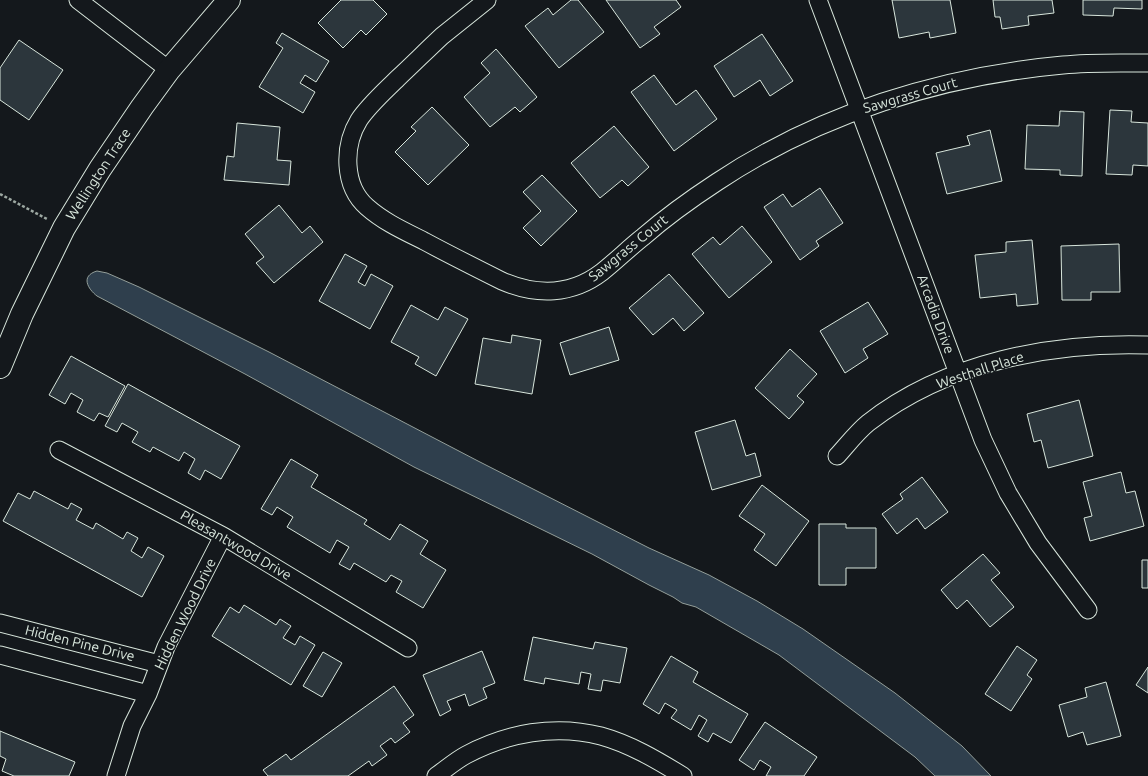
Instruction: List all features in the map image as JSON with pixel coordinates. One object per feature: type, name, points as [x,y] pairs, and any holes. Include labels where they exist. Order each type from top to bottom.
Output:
[{"type":"street","points":[[78,0],[169,70]]},
{"type":"street","name":"Wellington Trace","points":[[0,367],[22,314],[64,228],[104,163],[169,70],[229,0]]},
{"type":"street","name":"Sawgrass Court","points":[[487,0],[441,37],[380,96],[359,119],[349,144],[347,157],[348,170],[358,195],[366,206],[385,221],[516,287],[531,291],[546,292],[561,290],[590,280],[603,271],[670,214],[717,181],[807,132],[860,110],[920,90],[1005,72],[1092,63],[1148,63]]},
{"type":"street","name":"Arcadia Drive","points":[[818,0],[983,440],[1008,493],[1038,543],[1088,610]]},
{"type":"street","name":"Westhall Place","points":[[837,456],[868,424],[911,394],[959,374],[1005,359],[1055,349],[1124,344],[1148,345]]},
{"type":"street","name":"Pleasantwood Drive","points":[[59,450],[223,536],[408,648]]},
{"type":"street","name":"Hidden Wood Drive","points":[[116,776],[132,726],[148,694],[166,647],[223,536]]},
{"type":"street","name":"Hidden Pine Drive","points":[[0,623],[159,664]]},
{"type":"street","points":[[0,655],[148,694]]},
{"type":"street","points":[[436,776],[465,756],[490,743],[517,735],[545,731],[573,731],[601,736],[627,746],[682,776]]},
{"type":"path","points":[[0,194],[64,228]]},
{"type":"water","points":[[97,271],[107,273],[139,287],[269,352],[478,461],[649,548],[709,575],[757,601],[803,629],[895,693],[962,746],[991,776],[935,776],[915,757],[779,655],[696,607],[682,603],[592,554],[414,467],[245,374],[97,296],[91,290],[87,283],[87,279],[92,273]]},
{"type":"building","points":[[341,0],[373,0],[387,14],[366,35],[361,30],[343,48],[318,23]]},
{"type":"building","points":[[571,0],[578,0],[604,32],[559,68],[525,26],[548,8],[553,15]]},
{"type":"building","points":[[606,0],[676,0],[681,7],[654,27],[660,34],[640,48]]},
{"type":"building","points":[[892,0],[950,0],[956,33],[930,38],[929,32],[899,38]]},
{"type":"building","points":[[993,0],[1052,0],[1054,13],[1028,16],[1029,25],[1002,29],[1000,17],[995,17]]},
{"type":"building","points":[[1083,0],[1142,0],[1142,9],[1114,8],[1113,16],[1083,15]]},
{"type":"building","points":[[282,33],[329,61],[316,82],[305,75],[300,83],[315,92],[303,113],[259,87],[283,48],[276,43]]},
{"type":"building","points":[[762,34],[793,81],[770,96],[760,80],[734,97],[714,66]]},
{"type":"building","points":[[19,40],[63,70],[29,120],[0,100],[0,68]]},
{"type":"building","points":[[496,49],[537,97],[520,112],[515,107],[490,127],[464,97],[490,73],[481,63]]},
{"type":"building","points":[[654,75],[676,105],[696,90],[717,119],[674,151],[631,92]]},
{"type":"building","points":[[432,107],[469,145],[428,185],[395,152],[416,131],[411,127]]},
{"type":"building","points":[[1110,110],[1132,111],[1131,122],[1148,123],[1148,166],[1133,165],[1132,175],[1106,174]]},
{"type":"building","points":[[1060,111],[1084,112],[1082,176],[1060,175],[1060,170],[1025,169],[1027,125],[1059,126]]},
{"type":"building","points":[[237,123],[280,127],[277,160],[291,161],[289,185],[224,180],[227,156],[234,157]]},
{"type":"building","points":[[614,126],[649,167],[628,186],[622,180],[600,198],[571,163]]},
{"type":"building","points":[[990,130],[1002,181],[947,194],[936,153],[970,145],[967,136]]},
{"type":"building","points":[[542,175],[577,211],[541,246],[523,228],[541,211],[523,192]]},
{"type":"building","points":[[820,188],[843,223],[816,241],[819,246],[800,260],[764,207],[783,194],[792,207]]},
{"type":"building","points":[[279,205],[302,233],[310,226],[323,242],[274,283],[256,263],[264,257],[245,234]]},
{"type":"building","points":[[742,226],[772,262],[729,298],[692,254],[713,237],[720,245]]},
{"type":"building","points":[[1032,240],[1038,304],[1017,306],[1016,294],[980,298],[975,255],[1006,252],[1006,242]]},
{"type":"building","points":[[1119,244],[1120,292],[1091,292],[1091,300],[1062,300],[1061,246]]},
{"type":"building","points":[[345,254],[367,266],[358,282],[365,286],[371,274],[393,286],[370,329],[319,301]]},
{"type":"building","points":[[669,274],[704,313],[684,331],[673,318],[653,335],[629,308]]},
{"type":"building","points":[[868,302],[888,334],[863,349],[868,358],[845,373],[820,331]]},
{"type":"building","points":[[411,305],[438,320],[445,307],[468,319],[436,376],[415,364],[419,357],[391,342]]},
{"type":"building","points":[[609,327],[619,360],[570,375],[560,343]]},
{"type":"building","points":[[512,335],[541,340],[532,394],[475,384],[483,338],[511,343]]},
{"type":"building","points":[[790,349],[817,374],[797,396],[804,402],[789,419],[755,388]]},
{"type":"building","points":[[71,356],[125,386],[108,417],[99,413],[94,421],[77,412],[83,400],[71,393],[65,404],[49,395]]},
{"type":"building","points":[[128,384],[240,446],[221,479],[205,470],[200,480],[188,473],[195,459],[184,452],[179,461],[153,447],[150,452],[132,442],[138,432],[122,423],[117,432],[105,426]]},
{"type":"building","points":[[1079,400],[1093,456],[1048,468],[1041,440],[1034,442],[1027,414]]},
{"type":"building","points":[[735,420],[746,456],[755,453],[761,476],[712,490],[695,432]]},
{"type":"building","points":[[291,459],[318,475],[311,487],[367,520],[364,524],[390,540],[400,524],[428,541],[420,554],[446,570],[423,608],[396,592],[402,581],[391,575],[386,582],[354,563],[350,570],[339,564],[349,547],[337,540],[330,553],[287,527],[293,517],[277,507],[272,515],[261,509]]},
{"type":"building","points":[[1121,472],[1126,493],[1135,491],[1144,526],[1090,541],[1084,518],[1092,516],[1083,482]]},
{"type":"building","points":[[922,477],[948,512],[925,529],[917,518],[897,534],[882,514],[903,499],[900,494]]},
{"type":"building","points":[[762,485],[809,521],[776,566],[754,550],[765,534],[739,516]]},
{"type":"building","points":[[34,491],[68,509],[71,503],[82,509],[76,520],[93,529],[96,523],[123,539],[127,532],[138,538],[131,551],[142,558],[148,547],[164,556],[142,597],[3,521],[18,493],[30,499]]},
{"type":"building","points":[[819,524],[846,524],[846,528],[876,528],[876,568],[846,568],[846,585],[819,585]]},
{"type":"building","points":[[983,554],[1000,573],[991,580],[1014,607],[990,627],[967,600],[957,609],[941,590]]},
{"type":"building","points":[[1142,560],[1148,560],[1148,588],[1142,588]]},
{"type":"building","points":[[244,605],[276,625],[280,619],[291,626],[283,638],[295,645],[300,636],[315,645],[291,685],[212,636],[230,607],[239,613]]},
{"type":"building","points":[[533,637],[593,649],[595,642],[627,648],[620,683],[603,680],[601,691],[588,689],[591,674],[581,672],[579,684],[545,678],[544,684],[524,680]]},
{"type":"building","points":[[1017,646],[1037,660],[1027,675],[1032,679],[1011,711],[985,694]]},
{"type":"building","points":[[482,651],[495,683],[483,688],[487,698],[469,706],[465,694],[447,701],[451,710],[440,716],[423,675]]},
{"type":"building","points":[[323,652],[342,663],[322,697],[303,686]]},
{"type":"building","points":[[671,656],[698,672],[693,682],[748,714],[731,743],[713,733],[708,742],[698,736],[707,720],[699,715],[691,730],[671,718],[677,710],[665,703],[659,714],[643,704]]},
{"type":"building","points":[[1148,667],[1148,693],[1136,685]]},
{"type":"building","points":[[1106,682],[1121,736],[1087,745],[1083,732],[1068,737],[1059,705],[1087,697],[1085,688]]},
{"type":"building","points":[[394,686],[414,715],[403,723],[410,732],[395,743],[391,738],[380,746],[387,755],[372,766],[369,761],[348,776],[268,776],[263,770],[286,754],[291,760]]},
{"type":"building","points":[[765,722],[817,757],[804,776],[766,776],[771,767],[760,760],[754,770],[739,760]]},
{"type":"building","points":[[0,731],[75,762],[69,776],[14,776],[2,771],[6,759],[0,756]]}]
